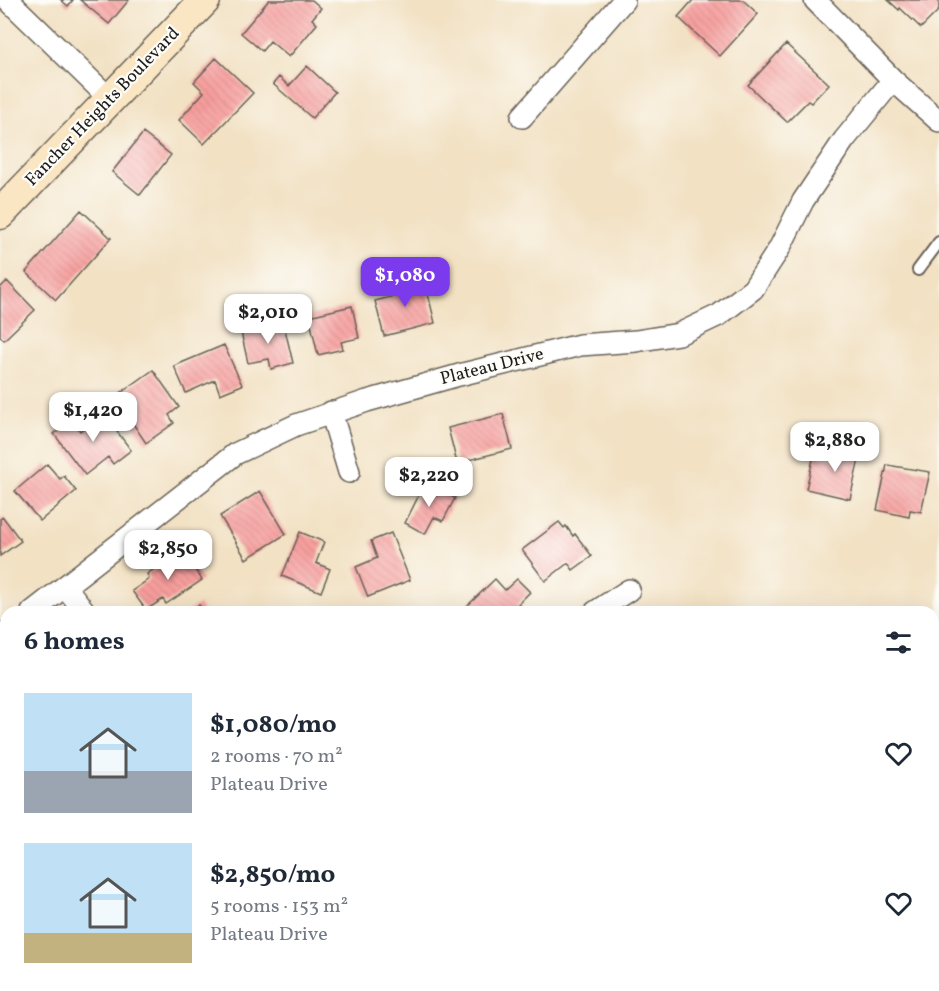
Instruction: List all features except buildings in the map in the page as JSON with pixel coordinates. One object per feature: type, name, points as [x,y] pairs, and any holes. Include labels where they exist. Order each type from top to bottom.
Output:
[{"type":"street","points":[[8,0],[110,99]]},
{"type":"street","name":"Fancher Heights Boulevard","points":[[0,214],[205,0]]},
{"type":"street","points":[[522,117],[624,0]]},
{"type":"street","points":[[815,0],[893,80],[939,121]]},
{"type":"street","name":"Plateau Drive","points":[[39,606],[235,454],[296,425],[331,412],[459,375],[580,345],[636,341],[679,334],[719,315],[753,290],[803,201],[844,140],[893,80]]},
{"type":"street","points":[[331,412],[349,472]]},
{"type":"street","points":[[64,586],[80,606]]},
{"type":"street","points":[[604,606],[629,590]]},
{"type":"lane","points":[[918,270],[939,242]]}]
